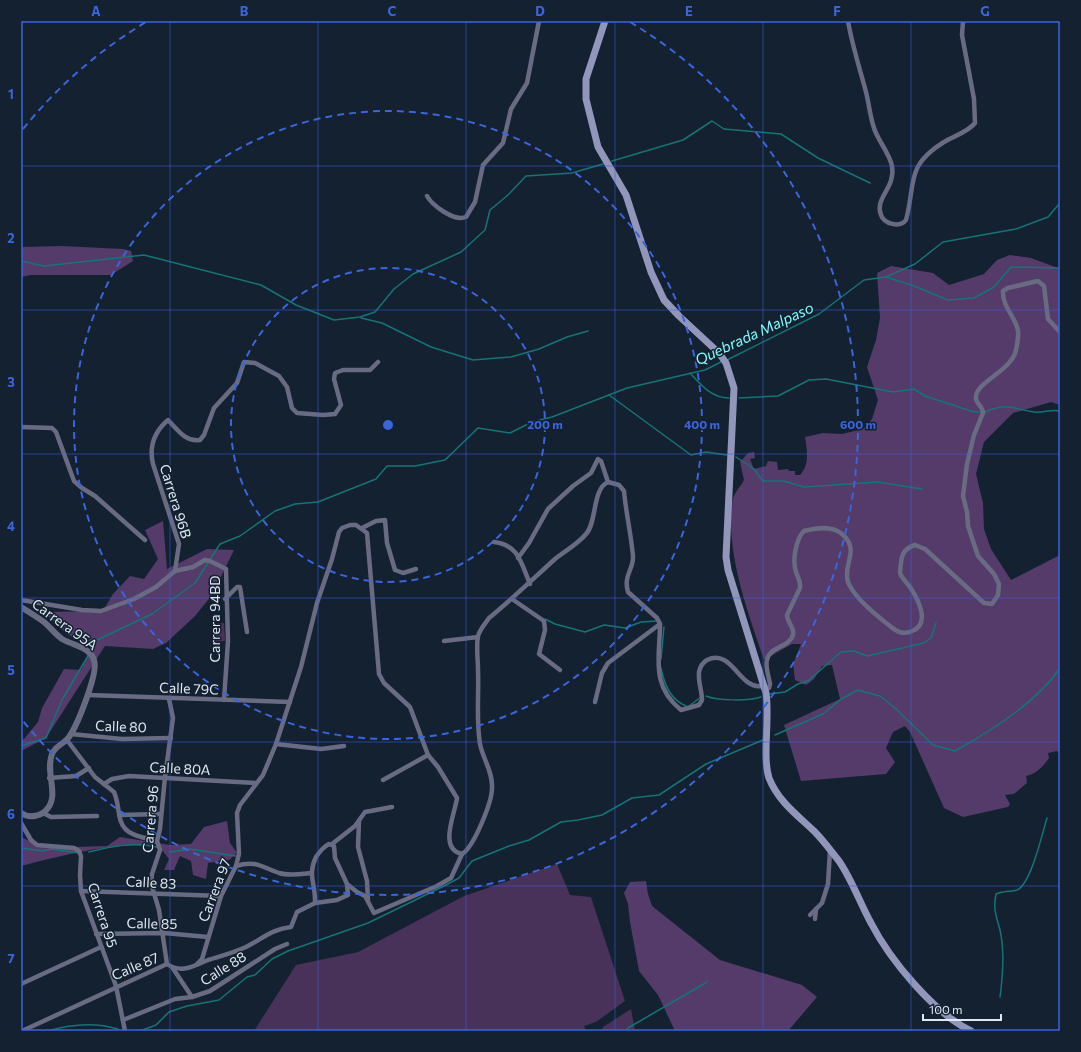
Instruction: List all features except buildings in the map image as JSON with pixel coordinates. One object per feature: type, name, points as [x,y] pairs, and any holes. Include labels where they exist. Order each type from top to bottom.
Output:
[{"type":"main road","points":[[603,23],[591,58],[586,83],[586,99],[598,147],[626,195],[651,272],[664,300],[679,316],[709,342],[725,360],[734,388],[726,557],[728,570],[765,689],[768,707],[766,759],[769,778],[784,802],[830,850],[848,876],[877,934],[906,973],[951,1019],[972,1031]]},
{"type":"street","points":[[427,196],[436,207],[458,218],[466,217],[471,211],[482,165],[503,143],[511,108],[527,83],[539,21]]},
{"type":"street","points":[[848,21],[870,118],[892,166],[893,177],[889,189],[879,206],[881,215],[890,224],[902,224],[906,220],[915,170],[921,160],[936,147],[975,123],[974,99],[962,35],[963,21]]},
{"type":"street","points":[[608,482],[619,485],[624,491],[633,555],[626,577],[628,592],[657,618],[660,624],[658,673],[671,699],[681,710],[699,705],[702,700],[700,670],[705,661],[713,657],[722,658],[750,684],[756,687],[761,686],[765,689],[768,688],[770,684],[766,661],[769,654],[786,644],[793,635],[794,631],[787,615],[800,588],[801,583],[796,572],[795,560],[798,540],[804,531],[826,528],[841,533],[850,546],[851,554],[847,575],[850,586],[871,611],[897,632],[909,633],[917,630],[922,622],[922,616],[911,588],[900,573],[902,554],[909,546],[915,545],[925,549],[984,603],[992,604],[998,595],[999,584],[994,574],[978,556],[975,549],[968,526],[963,490],[975,428],[983,412],[976,399],[977,395],[983,384],[1006,367],[1012,360],[1015,353],[1018,330],[1008,312],[1003,291],[1008,288],[1038,281],[1042,283],[1044,286],[1048,319],[1060,332]]},
{"type":"street","name":"Carrera 96B","points":[[175,571],[179,544],[155,474],[151,455],[156,435],[168,420],[184,437],[194,441],[200,440],[204,435],[214,408],[233,388],[243,364],[248,361],[255,363],[279,376],[287,387],[292,408],[297,413],[323,415],[335,414],[341,405],[334,379],[335,373],[343,370],[370,370],[378,362]]},
{"type":"street","points":[[21,427],[52,428],[56,432],[74,481],[95,496],[145,540]]},
{"type":"street","points":[[518,558],[529,544],[548,509],[573,486],[591,473],[598,459],[601,461],[608,482]]},
{"type":"street","points":[[346,884],[365,896],[375,913],[437,886],[454,875],[462,854],[466,851],[475,835],[488,806],[492,788],[491,776],[480,744],[477,706],[478,637],[489,618],[586,534],[590,529],[600,494],[604,485],[608,482]]},
{"type":"street","points":[[416,570],[403,573],[395,570],[387,543],[385,520],[376,521],[362,528],[367,533],[369,543],[377,664],[379,674],[384,682],[410,707],[428,755],[438,767],[457,798],[449,832],[449,840],[452,849],[456,853],[462,854]]},
{"type":"street","name":"Carrera 97","points":[[197,964],[202,959],[221,896],[236,866],[239,854],[237,813],[240,805],[263,775],[276,744],[302,667],[317,603],[332,560],[339,532],[342,528],[350,525],[362,528]]},
{"type":"street","points":[[494,542],[511,547],[518,558],[530,584]]},
{"type":"street","name":"Carrera 94BD","points":[[175,571],[193,567],[205,560],[224,567],[226,574],[225,599],[228,641],[224,700]]},
{"type":"street","points":[[21,600],[82,610],[101,611],[134,599],[156,587],[175,571]]},
{"type":"street","points":[[225,599],[237,587],[240,587],[247,632]]},
{"type":"street","points":[[512,599],[544,621],[545,630],[539,654],[560,670]]},
{"type":"street","name":"Carrera 95A","points":[[21,607],[45,623],[61,638],[93,655],[95,662],[95,671],[88,695],[71,734],[67,740],[55,749],[52,755],[49,778],[53,795],[49,807],[43,813]]},
{"type":"street","points":[[596,702],[602,673],[608,663],[660,624]]},
{"type":"street","points":[[444,641],[478,637]]},
{"type":"street","name":"Calle 79C","points":[[88,695],[168,699],[290,702]]},
{"type":"street","name":"Carrera 96","points":[[168,699],[173,718],[157,841],[160,850],[152,874],[151,883],[164,933],[170,965],[192,997]]},
{"type":"street","name":"Calle 80","points":[[71,734],[122,739],[171,738]]},
{"type":"street","points":[[67,740],[95,777],[116,796],[120,823],[124,829],[130,834],[157,841]]},
{"type":"street","points":[[276,744],[322,749],[344,746]]},
{"type":"street","points":[[383,780],[428,755]]},
{"type":"street","points":[[49,778],[76,776],[88,768]]},
{"type":"street","name":"Calle 80A","points":[[104,784],[112,779],[129,776],[256,783]]},
{"type":"street","points":[[332,844],[335,849],[335,858],[338,867],[346,884],[348,895],[337,900],[315,903],[311,873],[313,864],[320,850],[325,846],[332,844],[359,821],[363,814],[368,810],[392,807]]},
{"type":"street","points":[[21,814],[33,816],[43,813],[51,817],[97,816]]},
{"type":"street","points":[[119,815],[161,814]]},
{"type":"street","points":[[359,821],[358,847],[368,881],[368,902]]},
{"type":"street","points":[[21,823],[23,834]]},
{"type":"street","name":"Carrera 95","points":[[23,834],[37,845],[74,848],[80,851],[81,891],[116,986],[126,1031]]},
{"type":"street","points":[[810,915],[822,903],[828,884],[830,850]]},
{"type":"street","points":[[236,866],[251,864],[266,866],[285,874],[311,873]]},
{"type":"street","name":"Calle 83","points":[[81,891],[221,896]]},
{"type":"street","name":"Calle 87","points":[[22,1031],[116,986],[170,965],[185,969],[226,956],[248,946],[272,931],[290,927],[295,913],[315,903]]},
{"type":"street","points":[[815,918],[816,909]]},
{"type":"street","name":"Calle 85","points":[[96,934],[164,933],[208,937]]},
{"type":"street","name":"Calle 88","points":[[123,1020],[176,999],[192,997],[218,986],[250,964],[287,944]]},
{"type":"street","points":[[21,984],[101,947]]},
{"type":"shaded area","points":[[62,246],[123,249],[131,251],[133,261],[111,275],[31,275],[21,277],[21,247]]},
{"type":"shaded area","points":[[1010,255],[1031,258],[1058,268],[1060,278],[1060,405],[1051,402],[1013,413],[984,442],[976,474],[983,503],[984,529],[991,549],[1011,580],[1060,555],[1060,754],[1057,751],[1048,753],[1049,758],[1042,767],[1033,774],[1026,776],[1027,783],[1014,794],[1005,795],[1010,804],[1008,807],[963,817],[944,808],[910,732],[905,726],[893,732],[886,748],[895,762],[886,774],[801,781],[784,725],[840,699],[832,665],[822,666],[814,679],[806,685],[795,680],[793,664],[801,644],[792,644],[764,660],[739,581],[732,539],[731,519],[733,499],[744,480],[740,462],[748,453],[754,452],[755,458],[750,459],[754,469],[766,466],[768,461],[777,462],[778,470],[788,469],[789,471],[795,471],[795,475],[800,475],[807,462],[805,437],[823,433],[842,434],[863,429],[872,419],[878,400],[867,367],[876,340],[880,318],[877,273],[891,266],[933,273],[949,285],[984,274],[997,260]]},
{"type":"shaded area","points":[[163,521],[167,569],[207,549],[234,550],[212,595],[195,616],[166,643],[153,649],[105,646],[46,738],[21,751],[21,740],[24,739],[38,722],[42,708],[64,669],[81,670],[92,647],[67,634],[43,612],[103,611],[113,594],[130,576],[144,579],[158,559],[145,530]]},
{"type":"shaded area","points":[[224,623],[225,641],[214,642],[213,624]]},
{"type":"shaded area","points":[[227,821],[230,843],[237,853],[229,860],[208,863],[206,879],[193,875],[191,861],[180,856],[174,870],[164,870],[169,859],[157,844],[139,844],[88,850],[21,866],[21,837],[38,845],[74,847],[107,846],[120,837],[170,845],[191,844],[204,827]]},
{"type":"shaded area","points":[[557,864],[570,895],[591,897],[625,1001],[596,1022],[584,1026],[586,1031],[254,1031],[296,965],[358,952],[464,896]]},
{"type":"shaded area","points":[[646,881],[652,906],[720,960],[802,985],[817,997],[788,1031],[675,1031],[658,995],[639,971],[628,904],[624,893],[630,882]]},
{"type":"shaded area","points":[[631,1009],[635,1031],[602,1031],[603,1027]]},
{"type":"waterway","points":[[612,161],[683,140],[712,121],[724,129],[781,134],[818,158],[870,183]]},
{"type":"waterway","points":[[21,261],[44,266],[144,255],[261,285],[296,305],[334,320],[360,317],[375,312],[394,289],[413,274],[461,252],[485,230],[490,210],[508,195],[526,176],[572,173],[603,164]]},
{"type":"waterway","points":[[886,277],[915,264],[943,242],[1016,229],[1048,217],[1060,203]]},
{"type":"waterway","name":"Quebrada Malpaso","points":[[727,360],[819,314],[864,280],[886,277],[914,286],[948,300],[974,298],[994,287],[1011,267],[1060,268]]},
{"type":"waterway","points":[[361,318],[382,323],[431,347],[473,360],[511,357],[539,349],[567,337],[588,331]]},
{"type":"waterway","name":"Quebrada Malpaso","points":[[90,650],[95,641],[152,614],[195,583],[220,544],[240,536],[275,511],[295,504],[318,502],[376,479],[387,466],[415,466],[445,460],[478,428],[510,433],[532,422],[552,417],[627,388],[705,370],[721,362]]},
{"type":"waterway","points":[[690,373],[712,394],[729,398]]},
{"type":"waterway","points":[[739,398],[778,396],[809,380],[826,379],[893,392],[914,389],[925,396],[974,412],[981,412]]},
{"type":"waterway","points":[[609,395],[691,455],[706,452],[727,455]]},
{"type":"waterway","points":[[985,412],[999,407],[1010,407],[1034,412],[1054,410],[1060,411]]},
{"type":"waterway","points":[[736,457],[754,469],[763,481],[784,481],[804,487],[878,482],[922,489]]},
{"type":"waterway","points":[[545,619],[555,624],[585,632],[604,625],[625,628],[641,622],[657,621]]},
{"type":"waterway","points":[[770,694],[785,692],[798,684],[808,681],[841,652],[854,651],[867,656],[924,643],[931,638],[936,623]]},
{"type":"waterway","points":[[661,659],[664,627]]},
{"type":"waterway","name":"Quebrada Malpaso","points":[[21,746],[46,738],[62,700],[89,654]]},
{"type":"waterway","points":[[661,668],[664,680],[672,696],[686,706]]},
{"type":"waterway","points":[[775,735],[823,714],[841,699],[858,690],[880,696],[895,708],[933,745],[955,751],[998,725],[1026,704],[1050,681],[1060,668]]},
{"type":"waterway","points":[[706,696],[711,698],[733,700],[761,697]]},
{"type":"waterway","points":[[689,706],[701,697]]},
{"type":"waterway","points":[[140,1031],[156,1025],[169,1012],[187,1006],[219,1000],[247,977],[255,975],[272,959],[288,951],[368,923],[444,886],[459,878],[472,861],[509,846],[529,840],[561,822],[602,815],[632,798],[659,795],[706,764],[763,740]]},
{"type":"waterway","points":[[1000,997],[1003,972],[1003,955],[1002,938],[995,908],[996,894],[1017,890],[1022,886],[1031,869],[1047,818]]},
{"type":"waterway","points":[[89,852],[123,845],[157,847]]},
{"type":"waterway","points":[[21,848],[43,851],[51,849],[79,853]]},
{"type":"waterway","points":[[170,852],[190,849],[236,856]]},
{"type":"waterway","points":[[626,1031],[628,1028],[707,982]]},
{"type":"waterway","points":[[48,1031],[74,1025],[101,1025],[118,1029]]}]
